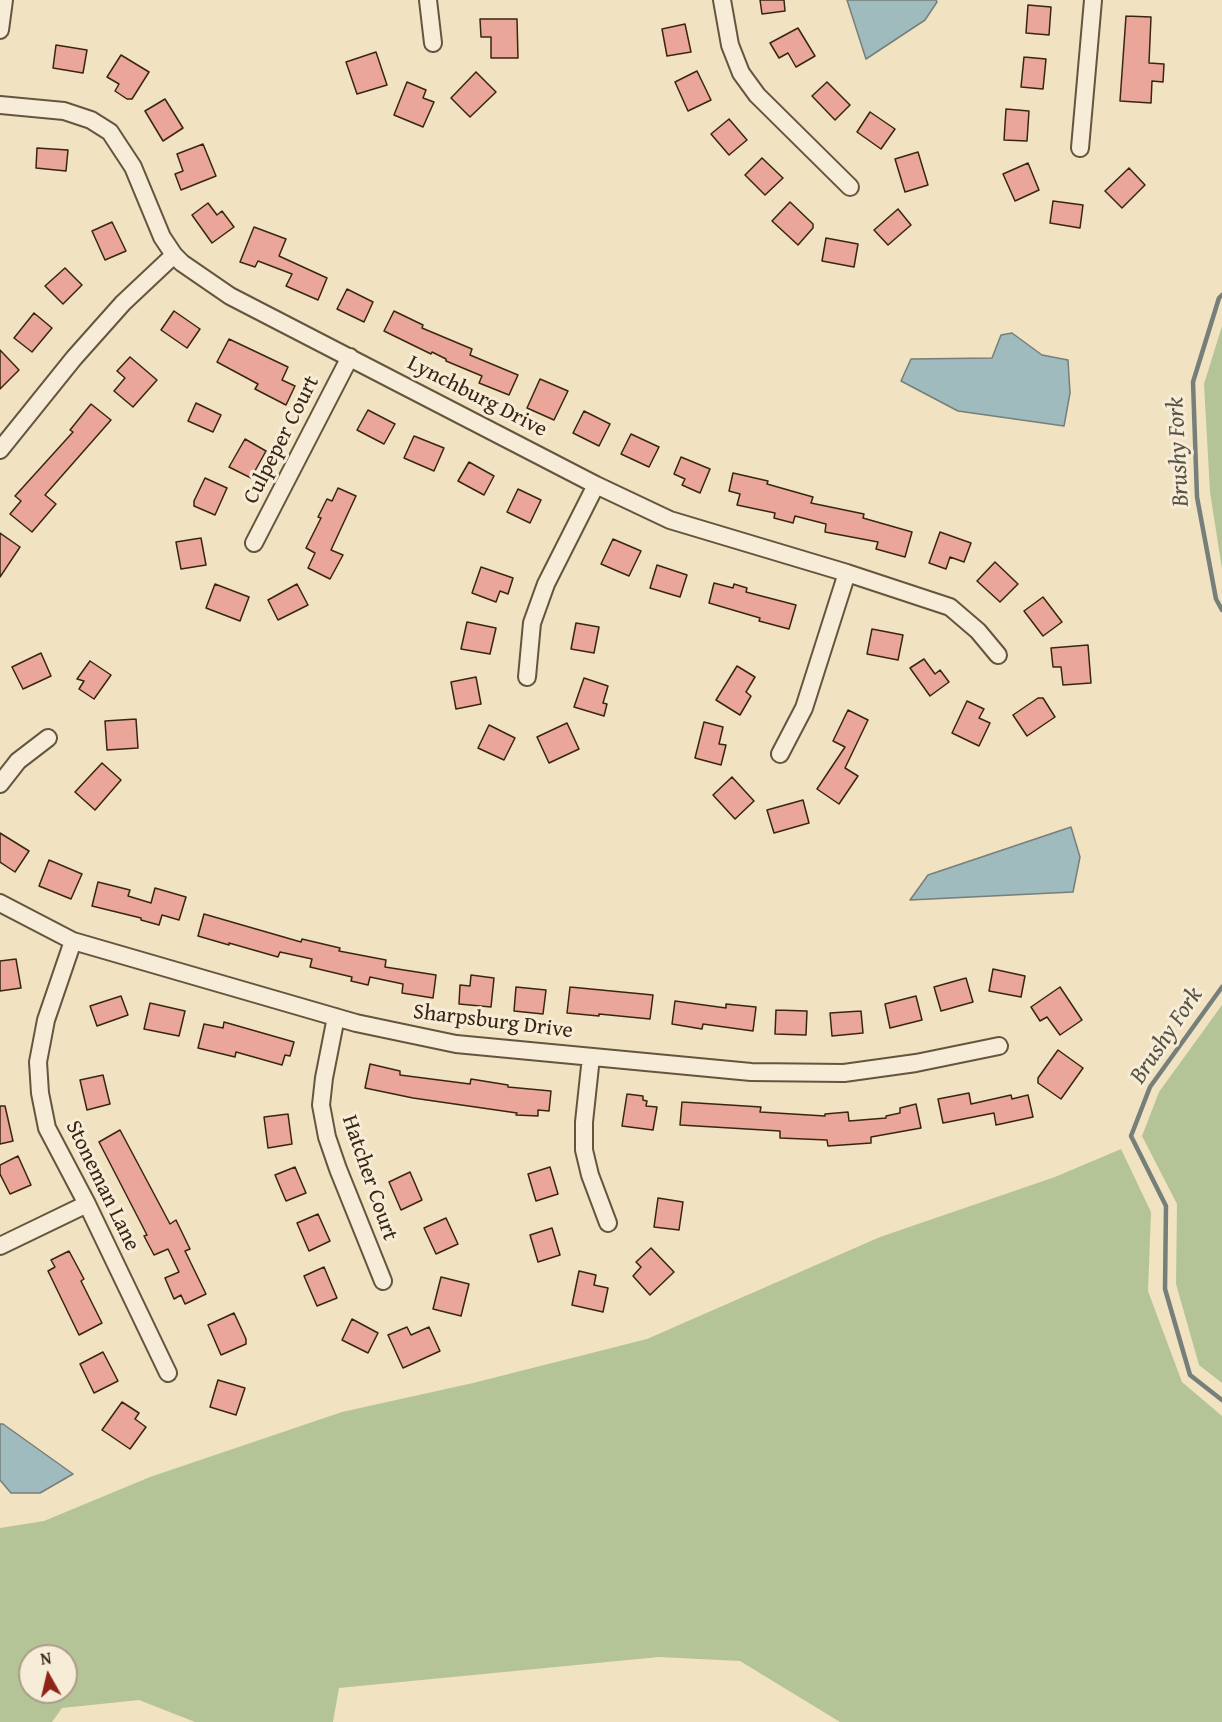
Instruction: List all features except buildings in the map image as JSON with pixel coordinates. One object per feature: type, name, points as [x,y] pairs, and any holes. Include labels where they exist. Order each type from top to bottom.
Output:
[{"type":"street","points":[[0,30],[4,0]]},
{"type":"street","points":[[428,0],[433,43]]},
{"type":"street","points":[[722,0],[730,45],[741,73],[757,95],[850,187]]},
{"type":"street","points":[[1080,148],[1093,0]]},
{"type":"street","name":"Lynchburg Drive","points":[[0,105],[64,111],[91,120],[110,132],[133,167],[162,237],[174,255],[230,296],[596,485],[669,520],[847,573],[950,608],[978,631],[998,655]]},
{"type":"street","points":[[0,450],[74,358],[123,303],[174,255]]},
{"type":"street","name":"Culpeper Court","points":[[254,543],[350,357]]},
{"type":"street","points":[[527,677],[532,623],[546,584],[596,485]]},
{"type":"street","points":[[780,754],[804,708],[847,573]]},
{"type":"street","points":[[0,784],[18,760],[48,738]]},
{"type":"street","name":"Sharpsburg Drive","points":[[0,903],[73,941],[357,1023],[456,1044],[751,1072],[844,1074],[916,1063],[999,1046]]},
{"type":"street","name":"Stoneman Lane","points":[[73,941],[46,1020],[38,1062],[40,1093],[47,1128],[87,1204],[168,1373]]},
{"type":"street","name":"Hatcher Court","points":[[336,1017],[321,1105],[331,1148],[383,1281]]},
{"type":"street","points":[[591,1057],[584,1122],[584,1150],[590,1175],[608,1223]]},
{"type":"street","points":[[0,1246],[87,1204]]},
{"type":"green space","points":[[1222,326],[1222,569],[1210,492],[1204,384]]},
{"type":"green space","points":[[1222,1005],[1222,1383],[1199,1365],[1176,1284],[1177,1204],[1142,1136],[1159,1092]]},
{"type":"green space","points":[[1121,1149],[1151,1212],[1148,1291],[1182,1382],[1222,1416],[1222,1722],[840,1722],[740,1661],[659,1657],[339,1688],[333,1722],[195,1722],[139,1700],[62,1708],[52,1722],[0,1722],[0,1528],[44,1521],[150,1477],[342,1412],[473,1383],[647,1339],[880,1237],[1055,1177]]},
{"type":"water","points":[[847,0],[936,0],[937,2],[925,20],[866,59]]},
{"type":"water","points":[[1012,333],[1042,355],[1068,360],[1070,393],[1064,426],[958,411],[901,381],[911,359],[992,358],[1001,335]]},
{"type":"water","points":[[1071,827],[1080,857],[1073,892],[910,900],[928,875]]},
{"type":"water","points":[[0,1424],[73,1474],[40,1493],[11,1493],[0,1480]]},
{"type":"waterway","name":"Brushy Fork","points":[[1222,295],[1219,298],[1193,382],[1197,497],[1216,599],[1222,610]]},
{"type":"waterway","name":"Brushy Fork","points":[[1222,987],[1150,1087],[1131,1136],[1166,1206],[1165,1289],[1190,1375],[1222,1400]]}]
